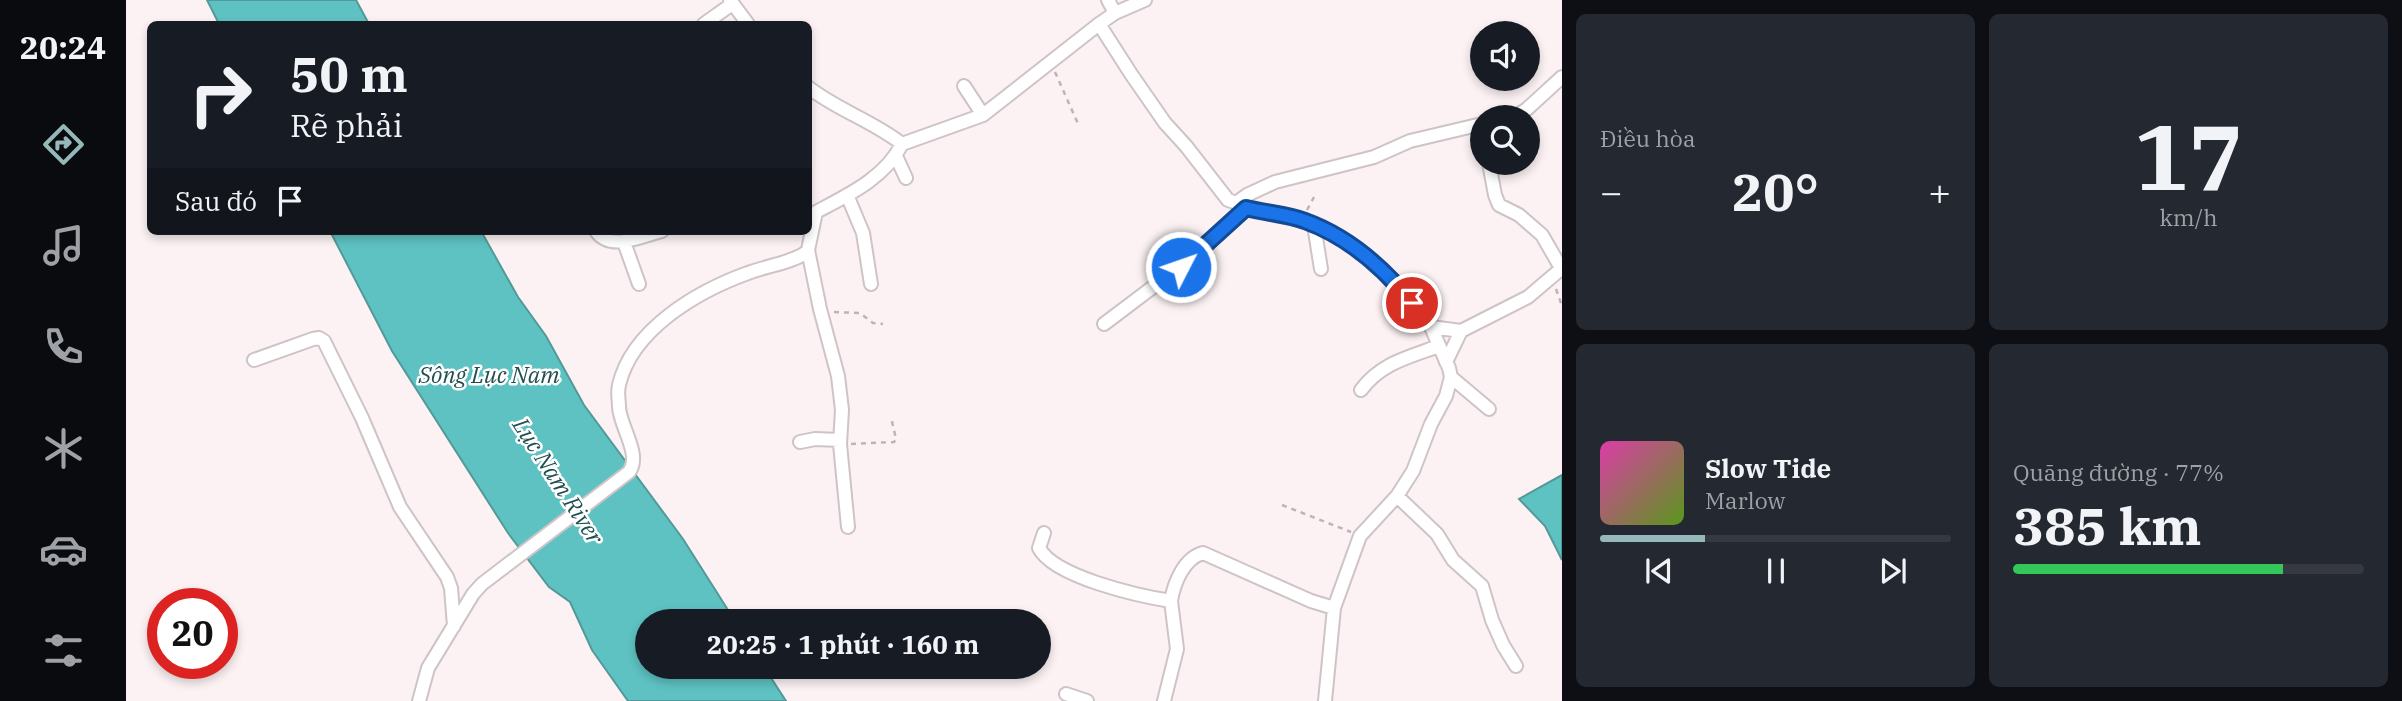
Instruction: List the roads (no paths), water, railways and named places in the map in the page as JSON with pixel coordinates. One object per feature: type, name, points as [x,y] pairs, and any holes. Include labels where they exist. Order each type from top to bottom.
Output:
[{"type":"street","points":[[1108,0],[1115,13]]},
{"type":"street","points":[[812,211],[847,194],[883,171],[899,150],[983,115],[1115,13],[1144,0]]},
{"type":"street","points":[[708,21],[731,2],[746,21]]},
{"type":"street","points":[[1100,24],[1165,123],[1186,145],[1228,200],[1302,219],[1361,251],[1397,285],[1431,327],[1451,377],[1489,408]]},
{"type":"street","points":[[1531,105],[1562,77]]},
{"type":"street","points":[[964,86],[983,115]]},
{"type":"street","points":[[812,90],[880,128],[899,150],[906,178]]},
{"type":"street","points":[[1104,324],[1190,260],[1247,195],[1275,182],[1374,157],[1410,141],[1470,127]]},
{"type":"street","points":[[1431,327],[1461,331],[1528,297],[1558,271],[1542,235],[1519,215],[1499,205],[1491,175]]},
{"type":"street","points":[[847,194],[863,233],[871,284]]},
{"type":"street","points":[[1314,225],[1321,269]]},
{"type":"street","points":[[600,235],[604,239],[624,242],[648,235]]},
{"type":"street","points":[[810,235],[808,250],[838,376],[842,410],[840,442],[848,527]]},
{"type":"street","points":[[624,242],[639,284]]},
{"type":"street","points":[[419,701],[428,668],[473,594],[482,584],[634,466],[634,458],[620,417],[618,386],[628,362],[645,337],[664,320],[712,288],[749,272],[798,258],[808,250]]},
{"type":"street","points":[[1446,362],[1461,331]]},
{"type":"street","points":[[254,360],[313,339],[324,341],[362,418],[400,507],[450,583],[454,626]]},
{"type":"street","points":[[1361,390],[1382,369],[1398,360],[1439,346]]},
{"type":"street","points":[[1325,701],[1334,608],[1360,536],[1396,496],[1413,471],[1431,424],[1446,396],[1451,377]]},
{"type":"street","points":[[800,442],[815,439],[840,442]]},
{"type":"street","points":[[1396,496],[1437,534],[1453,560],[1482,586],[1492,620],[1516,666]]},
{"type":"street","points":[[1044,533],[1039,548],[1049,562],[1112,588],[1171,601]]},
{"type":"street","points":[[1164,701],[1177,649],[1171,601],[1174,583],[1196,555],[1203,553],[1311,601],[1334,608]]},
{"type":"street","points":[[1066,694],[1087,701]]},
{"type":"water","points":[[207,0],[356,0],[367,21],[218,21]]},
{"type":"water","name":"Sông Lục Nam","points":[[332,235],[483,235],[518,297],[546,336],[584,405],[683,539],[727,609],[635,609],[635,679],[772,679],[786,701],[628,701],[592,650],[570,602],[549,587],[508,533],[392,351]]},
{"type":"water","points":[[1562,475],[1562,560],[1545,526],[1519,499]]},
{"type":"water label","name":"Lục Nam River","points":[[558,481]]}]
